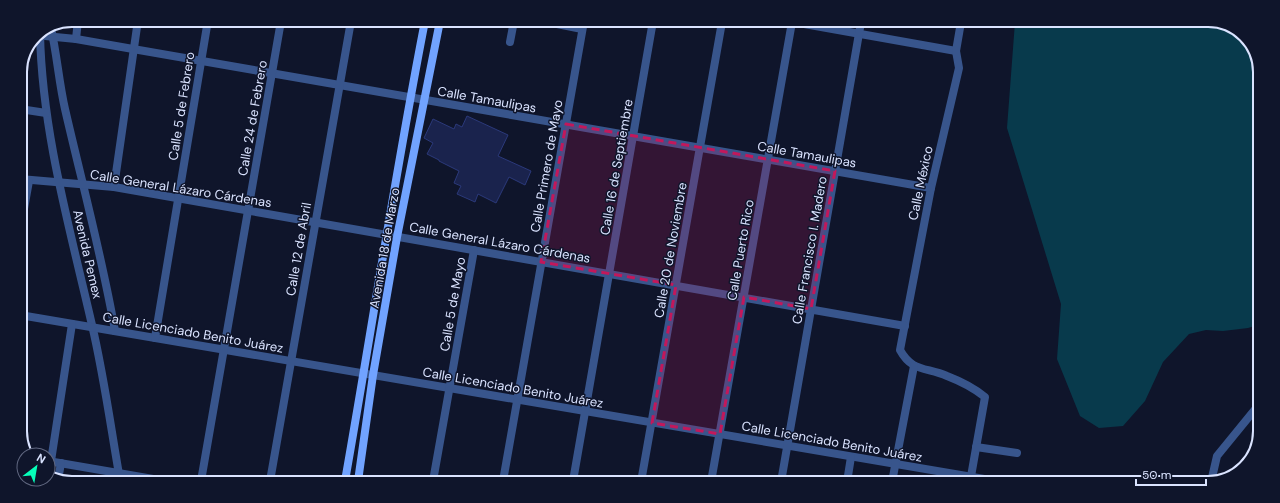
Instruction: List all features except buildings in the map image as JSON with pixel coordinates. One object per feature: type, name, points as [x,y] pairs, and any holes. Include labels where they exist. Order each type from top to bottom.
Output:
[{"type":"street","points":[[76,39],[77,27]]},
{"type":"street","points":[[114,187],[137,27]]},
{"type":"street","name":"Calle 5 de Febrero","points":[[155,338],[207,27]]},
{"type":"street","name":"Calle 24 de Febrero","points":[[202,476],[280,27]]},
{"type":"street","name":"Calle 12 de Abril","points":[[271,476],[350,27]]},
{"type":"street","name":"Avenida 18 de Marzo","points":[[346,476],[386,235],[424,27]]},
{"type":"street","name":"Avenida 18 de Marzo","points":[[359,476],[373,375],[397,236],[439,27]]},
{"type":"street","points":[[510,42],[513,27]]},
{"type":"street","name":"Calle Primero de Mayo","points":[[504,476],[583,27]]},
{"type":"street","name":"Calle 16 de Septiembre","points":[[574,476],[652,27]]},
{"type":"street","name":"Calle 20 de Noviembre","points":[[642,476],[721,27]]},
{"type":"street","name":"Calle Puerto Rico","points":[[712,476],[791,27]]},
{"type":"street","points":[[820,27],[956,51]]},
{"type":"street","name":"Calle Francisco I. Madero","points":[[782,476],[860,27]]},
{"type":"street","name":"Calle México","points":[[914,366],[906,360],[900,350],[930,188],[959,68],[956,51],[960,27]]},
{"type":"street","points":[[52,33],[65,108],[115,331]]},
{"type":"street","name":"Calle Tamaulipas","points":[[52,33],[76,39],[930,188]]},
{"type":"street","name":"Avenida Pemex","points":[[40,41],[46,113],[59,184],[93,327],[119,476]]},
{"type":"street","points":[[27,110],[46,113]]},
{"type":"street","points":[[27,192],[29,181]]},
{"type":"street","name":"Calle General Lázaro Cárdenas","points":[[29,181],[114,187],[904,326]]},
{"type":"street","name":"Calle 5 de Mayo","points":[[434,476],[474,250]]},
{"type":"street","name":"Calle Licenciado Benito Juárez","points":[[27,316],[895,464],[951,476]]},
{"type":"street","points":[[51,447],[72,324]]},
{"type":"street","points":[[893,476],[914,366],[947,376],[985,397],[971,476]]},
{"type":"street","points":[[1212,476],[1217,456],[1253,413]]},
{"type":"street","points":[[976,447],[1017,453]]},
{"type":"street","points":[[848,476],[851,457]]},
{"type":"street","points":[[56,462],[111,476]]},
{"type":"street","points":[[59,474],[61,463]]},
{"type":"highlighted area","points":[[566,124],[835,171],[811,309],[744,297],[720,434],[652,423],[676,285],[541,262]]},
{"type":"water","points":[[1015,27],[1214,27],[1223,29],[1240,40],[1250,55],[1253,69],[1253,326],[1223,331],[1206,330],[1189,334],[1163,362],[1145,401],[1123,426],[1099,428],[1080,416],[1057,359],[1061,304],[1007,128]]}]
